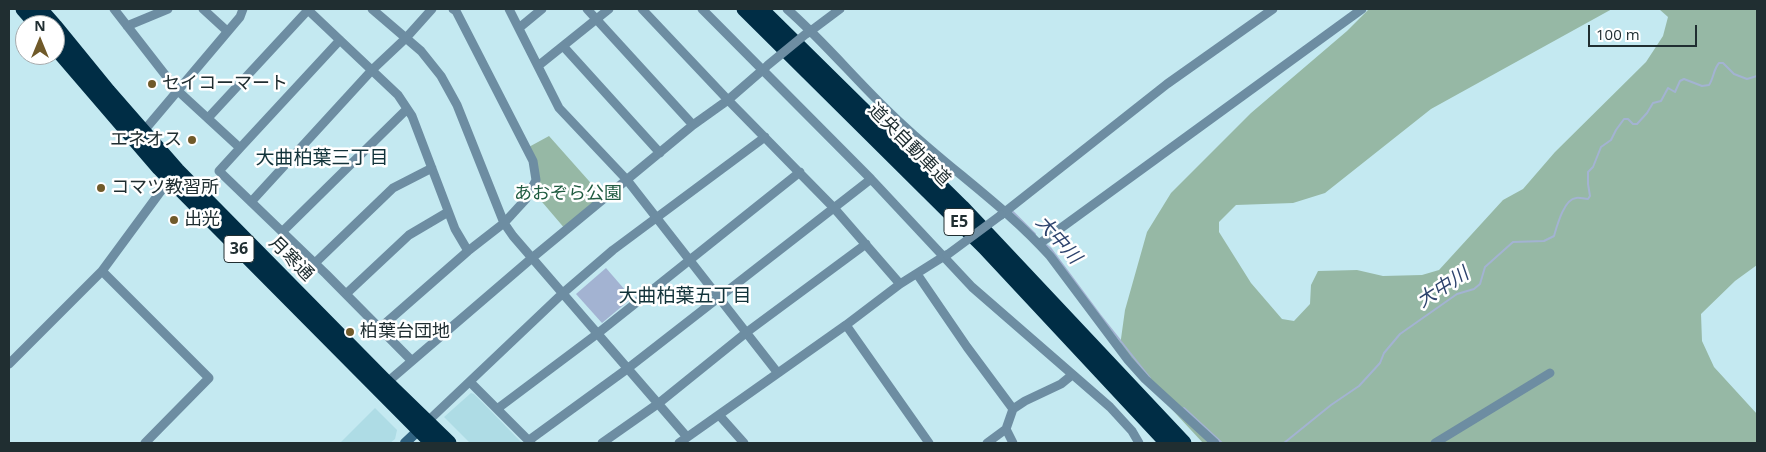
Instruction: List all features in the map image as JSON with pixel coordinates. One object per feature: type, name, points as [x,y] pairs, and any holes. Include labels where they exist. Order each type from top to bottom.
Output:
[{"type":"highway","name":"道央自動車道","points":[[744,9],[971,234],[1167,443]]},
{"type":"highway","name":"道央自動車道","points":[[761,9],[962,207],[1184,443]]},
{"type":"highway","name":"月寒通","points":[[65,38],[139,136]]},
{"type":"highway","name":"月寒通","points":[[65,58],[174,175],[382,386],[423,426],[449,443]]},
{"type":"highway","name":"月寒通","points":[[423,426],[432,443]]},
{"type":"street","points":[[114,9],[177,90],[240,148]]},
{"type":"street","points":[[127,26],[168,9]]},
{"type":"street","points":[[202,9],[228,31]]},
{"type":"street","points":[[139,136],[240,17],[243,9]]},
{"type":"street","points":[[372,9],[382,12],[421,51],[441,76],[457,105],[504,222],[597,334],[688,437]]},
{"type":"street","points":[[251,202],[372,70],[406,38],[432,9]]},
{"type":"street","points":[[380,328],[504,222],[526,199],[536,180],[533,161],[453,9]]},
{"type":"street","points":[[509,9],[559,108],[628,180],[778,372]]},
{"type":"street","points":[[519,28],[542,9]]},
{"type":"street","points":[[587,9],[693,125]]},
{"type":"street","points":[[538,66],[609,9]]},
{"type":"street","points":[[642,9],[834,208],[900,284]]},
{"type":"street","points":[[702,9],[765,67],[945,256],[972,287],[1110,407],[1132,431],[1139,443]]},
{"type":"street","points":[[787,9],[904,126],[1039,244],[1128,360],[1145,379],[1215,443]]},
{"type":"street","points":[[382,386],[532,258],[693,125],[728,100],[765,67],[840,9]]},
{"type":"street","points":[[679,443],[846,325],[900,284],[945,256],[1168,84],[1273,9]]},
{"type":"street","points":[[1039,244],[1362,9]]},
{"type":"street","points":[[208,118],[307,10],[398,95],[412,116],[455,229],[468,251]]},
{"type":"street","points":[[340,40],[219,171],[315,263],[412,361]]},
{"type":"street","points":[[564,46],[660,153]]},
{"type":"street","points":[[282,232],[407,109]]},
{"type":"street","points":[[405,443],[563,293],[613,250],[765,137]]},
{"type":"street","points":[[315,263],[392,188],[432,168]]},
{"type":"street","points":[[497,409],[597,334],[800,172]]},
{"type":"street","points":[[9,364],[102,271],[174,175]]},
{"type":"street","points":[[470,382],[529,442],[627,369],[871,179]]},
{"type":"street","points":[[346,294],[409,235],[448,212]]},
{"type":"street","points":[[602,443],[659,403],[747,332],[866,244]]},
{"type":"street","points":[[102,271],[208,378],[145,443]]},
{"type":"street","points":[[917,274],[967,347],[1013,409]]},
{"type":"street","points":[[846,325],[929,443]]},
{"type":"street","points":[[1435,443],[1550,373]]},
{"type":"street","points":[[987,443],[1006,428],[1013,409],[1025,401],[1061,384],[1072,375]]},
{"type":"street","points":[[719,415],[744,443]]},
{"type":"street","points":[[1006,428],[1013,443]]},
{"type":"shaded area","points":[[606,268],[632,298],[602,323],[576,294]]},
{"type":"shaded area","points":[[471,393],[522,443],[470,443],[444,417]]},
{"type":"shaded area","points":[[375,408],[397,430],[395,439],[390,443],[340,443]]},
{"type":"green space","points":[[1369,9],[1612,9],[1431,109],[1325,193],[1293,203],[1236,205],[1219,222],[1219,232],[1251,283],[1282,319],[1294,321],[1310,304],[1311,285],[1318,271],[1357,270],[1383,276],[1422,275],[1439,270],[1503,200],[1523,189],[1555,152],[1646,62],[1663,36],[1668,17],[1659,9],[1757,9],[1757,265],[1735,281],[1701,314],[1702,341],[1714,367],[1757,414],[1757,443],[1203,443],[1139,374],[1120,346],[1125,310],[1147,232],[1171,193],[1251,113],[1347,31]]},
{"type":"green space","name":"あおぞら公園","points":[[549,136],[605,199],[566,230],[531,189],[536,180],[527,148]]},
{"type":"waterway","name":"大中川","points":[[1284,443],[1331,405],[1359,386],[1380,363],[1384,353],[1400,334],[1457,294],[1474,289],[1480,284],[1485,267],[1513,242],[1544,241],[1554,236],[1568,203],[1576,198],[1588,199],[1590,196],[1588,172],[1593,167],[1601,147],[1611,140],[1624,119],[1637,124],[1653,103],[1661,101],[1668,88],[1675,92],[1680,81],[1684,79],[1702,86],[1709,85],[1719,63],[1723,63],[1734,74],[1747,79],[1757,76]]},
{"type":"waterway","name":"大中川","points":[[1012,211],[1035,234]]},
{"type":"waterway","name":"大中川","points":[[1044,243],[1051,249],[1150,378]]},
{"type":"waterway","name":"大中川","points":[[1184,408],[1222,443]]},
{"type":"place","name":"セイコーマート","points":[[152,84]]},
{"type":"place","name":"エネオス","points":[[192,140]]},
{"type":"place","name":"コマツ教習所","points":[[101,188]]},
{"type":"place","name":"出光","points":[[174,220]]},
{"type":"place","name":"柏葉台団地","points":[[350,332]]},
{"type":"district","name":"大曲柏葉三丁目","points":[[322,159]]},
{"type":"district","name":"大曲柏葉五丁目","points":[[685,297]]}]
